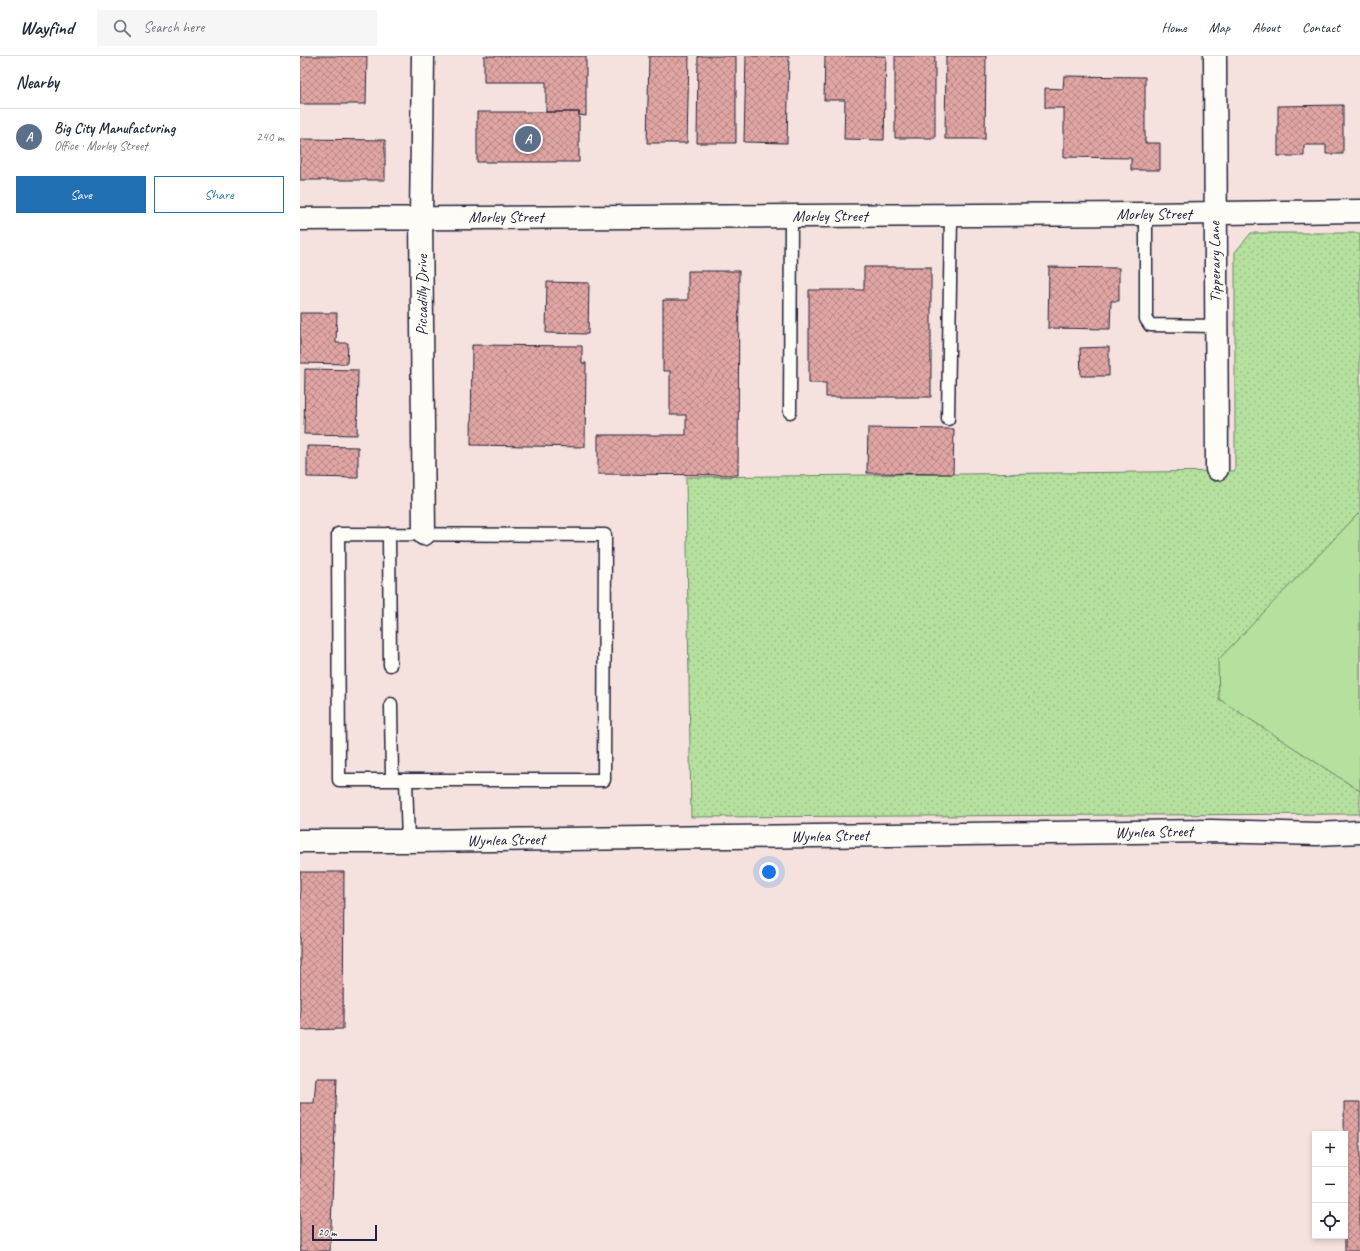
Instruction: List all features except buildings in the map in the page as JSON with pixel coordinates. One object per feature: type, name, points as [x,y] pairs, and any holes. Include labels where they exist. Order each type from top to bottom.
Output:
[{"type":"street","name":"Piccadilly Drive","points":[[423,56],[421,218],[424,534]]},
{"type":"street","name":"Tipperary Lane","points":[[1215,56],[1214,214],[1217,469]]},
{"type":"street","name":"Morley Street","points":[[300,219],[1214,214],[1360,211]]},
{"type":"street","name":"Wynlea Street","points":[[300,841],[1211,831],[1317,834],[1360,832]]},
{"type":"lane","points":[[1146,214],[1146,319],[1150,325],[1215,326]]},
{"type":"lane","points":[[948,419],[951,215]]},
{"type":"lane","points":[[790,216],[790,412]]},
{"type":"lane","points":[[338,534],[424,534],[605,535],[604,780],[339,780],[338,534]]},
{"type":"lane","points":[[390,534],[390,665]]},
{"type":"lane","points":[[391,704],[392,780]]},
{"type":"lane","points":[[406,780],[408,841]]},
{"type":"green space","points":[[1251,233],[1360,233],[1360,814],[691,817],[686,477],[1235,471],[1235,252]]},
{"type":"green space","points":[[1358,514],[1360,516],[1360,791],[1219,699],[1218,660]]},
{"type":"place","name":"Big City Manufacturing","points":[[528,139]]}]
